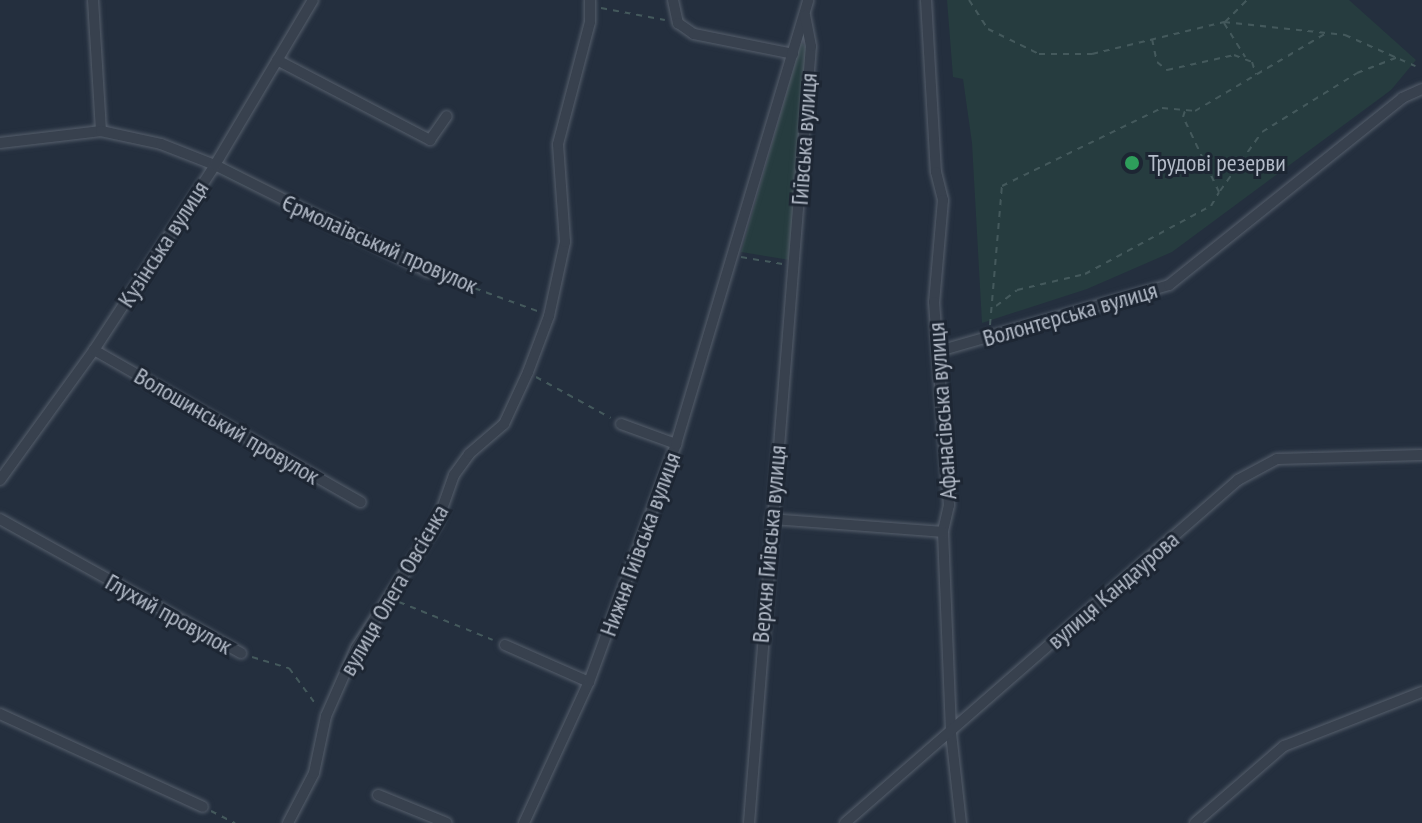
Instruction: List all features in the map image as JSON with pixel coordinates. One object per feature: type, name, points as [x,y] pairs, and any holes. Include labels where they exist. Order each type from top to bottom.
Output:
[{"type":"street","points":[[93,0],[101,131]]},
{"type":"street","name":"Кузінська вулиця","points":[[0,480],[94,350],[215,165],[313,0]]},
{"type":"street","points":[[673,0],[678,23],[694,34],[793,54]]},
{"type":"street","name":"Гиївська вулиця","points":[[732,256],[808,0]]},
{"type":"street","name":"Афанасівська вулиця","points":[[926,0],[936,172],[943,200],[934,302],[949,505],[943,532],[951,733],[961,823]]},
{"type":"street","name":"вулиця Олега Овсієнка","points":[[288,823],[314,773],[326,716],[356,648],[437,523],[454,475],[469,454],[504,424],[549,316],[565,242],[558,144],[590,3]]},
{"type":"street","name":"Гиївська вулиця","points":[[795,266],[811,46],[804,13]]},
{"type":"street","points":[[277,60],[430,140],[447,116]]},
{"type":"street","name":"Волонтерська вулиця","points":[[939,351],[1169,285],[1402,98],[1422,89]]},
{"type":"street","name":"Єрмолаївський провулок","points":[[0,143],[101,131],[161,144],[215,165],[429,272]]},
{"type":"street","name":"Нижня Гиївська вулиця","points":[[524,823],[589,682],[676,444],[732,256]]},
{"type":"street","name":"Верхня Гиївська вулиця","points":[[749,823],[771,519],[795,266]]},
{"type":"street","name":"Волошинський провулок","points":[[94,350],[361,502]]},
{"type":"street","points":[[621,424],[676,444]]},
{"type":"street","name":"вулиця Кандаурова","points":[[845,823],[1238,480],[1277,459],[1422,455]]},
{"type":"street","name":"Глухий провулок","points":[[0,519],[241,653]]},
{"type":"street","points":[[771,519],[943,532]]},
{"type":"street","points":[[505,645],[589,682]]},
{"type":"street","points":[[1195,823],[1284,746],[1422,692]]},
{"type":"street","points":[[0,714],[203,807]]},
{"type":"street","points":[[378,795],[447,823]]},
{"type":"path","points":[[969,0],[988,29],[1039,54],[1092,54],[1224,22],[1328,32],[1399,56],[1415,66]]},
{"type":"path","points":[[1224,22],[1247,0]]},
{"type":"path","points":[[590,3],[678,23]]},
{"type":"path","points":[[1224,22],[1257,76]]},
{"type":"path","points":[[992,336],[1002,186],[1162,108],[1195,111],[1328,32]]},
{"type":"path","points":[[1152,39],[1157,62],[1167,70],[1234,55],[1245,57]]},
{"type":"path","points":[[994,307],[1017,290],[1085,274],[1211,206],[1262,132],[1357,73],[1399,56]]},
{"type":"path","points":[[1185,110],[1183,117],[1219,192]]},
{"type":"path","points":[[732,256],[795,266]]},
{"type":"path","name":"Єрмолаївський провулок","points":[[429,272],[549,316]]},
{"type":"path","points":[[528,372],[621,424]]},
{"type":"path","points":[[387,598],[505,645]]},
{"type":"path","name":"Глухий провулок","points":[[241,653],[289,668],[326,716]]},
{"type":"path","points":[[203,807],[235,823]]},
{"type":"green space","name":"Трудові резерви","points":[[947,0],[1349,0],[1416,60],[1391,90],[1172,252],[1087,289],[982,323],[972,143],[963,79],[953,77]]},
{"type":"green space","points":[[801,43],[807,47],[790,260],[741,252]]},
{"type":"place","name":"Трудові резерви","points":[[1132,163]]}]
